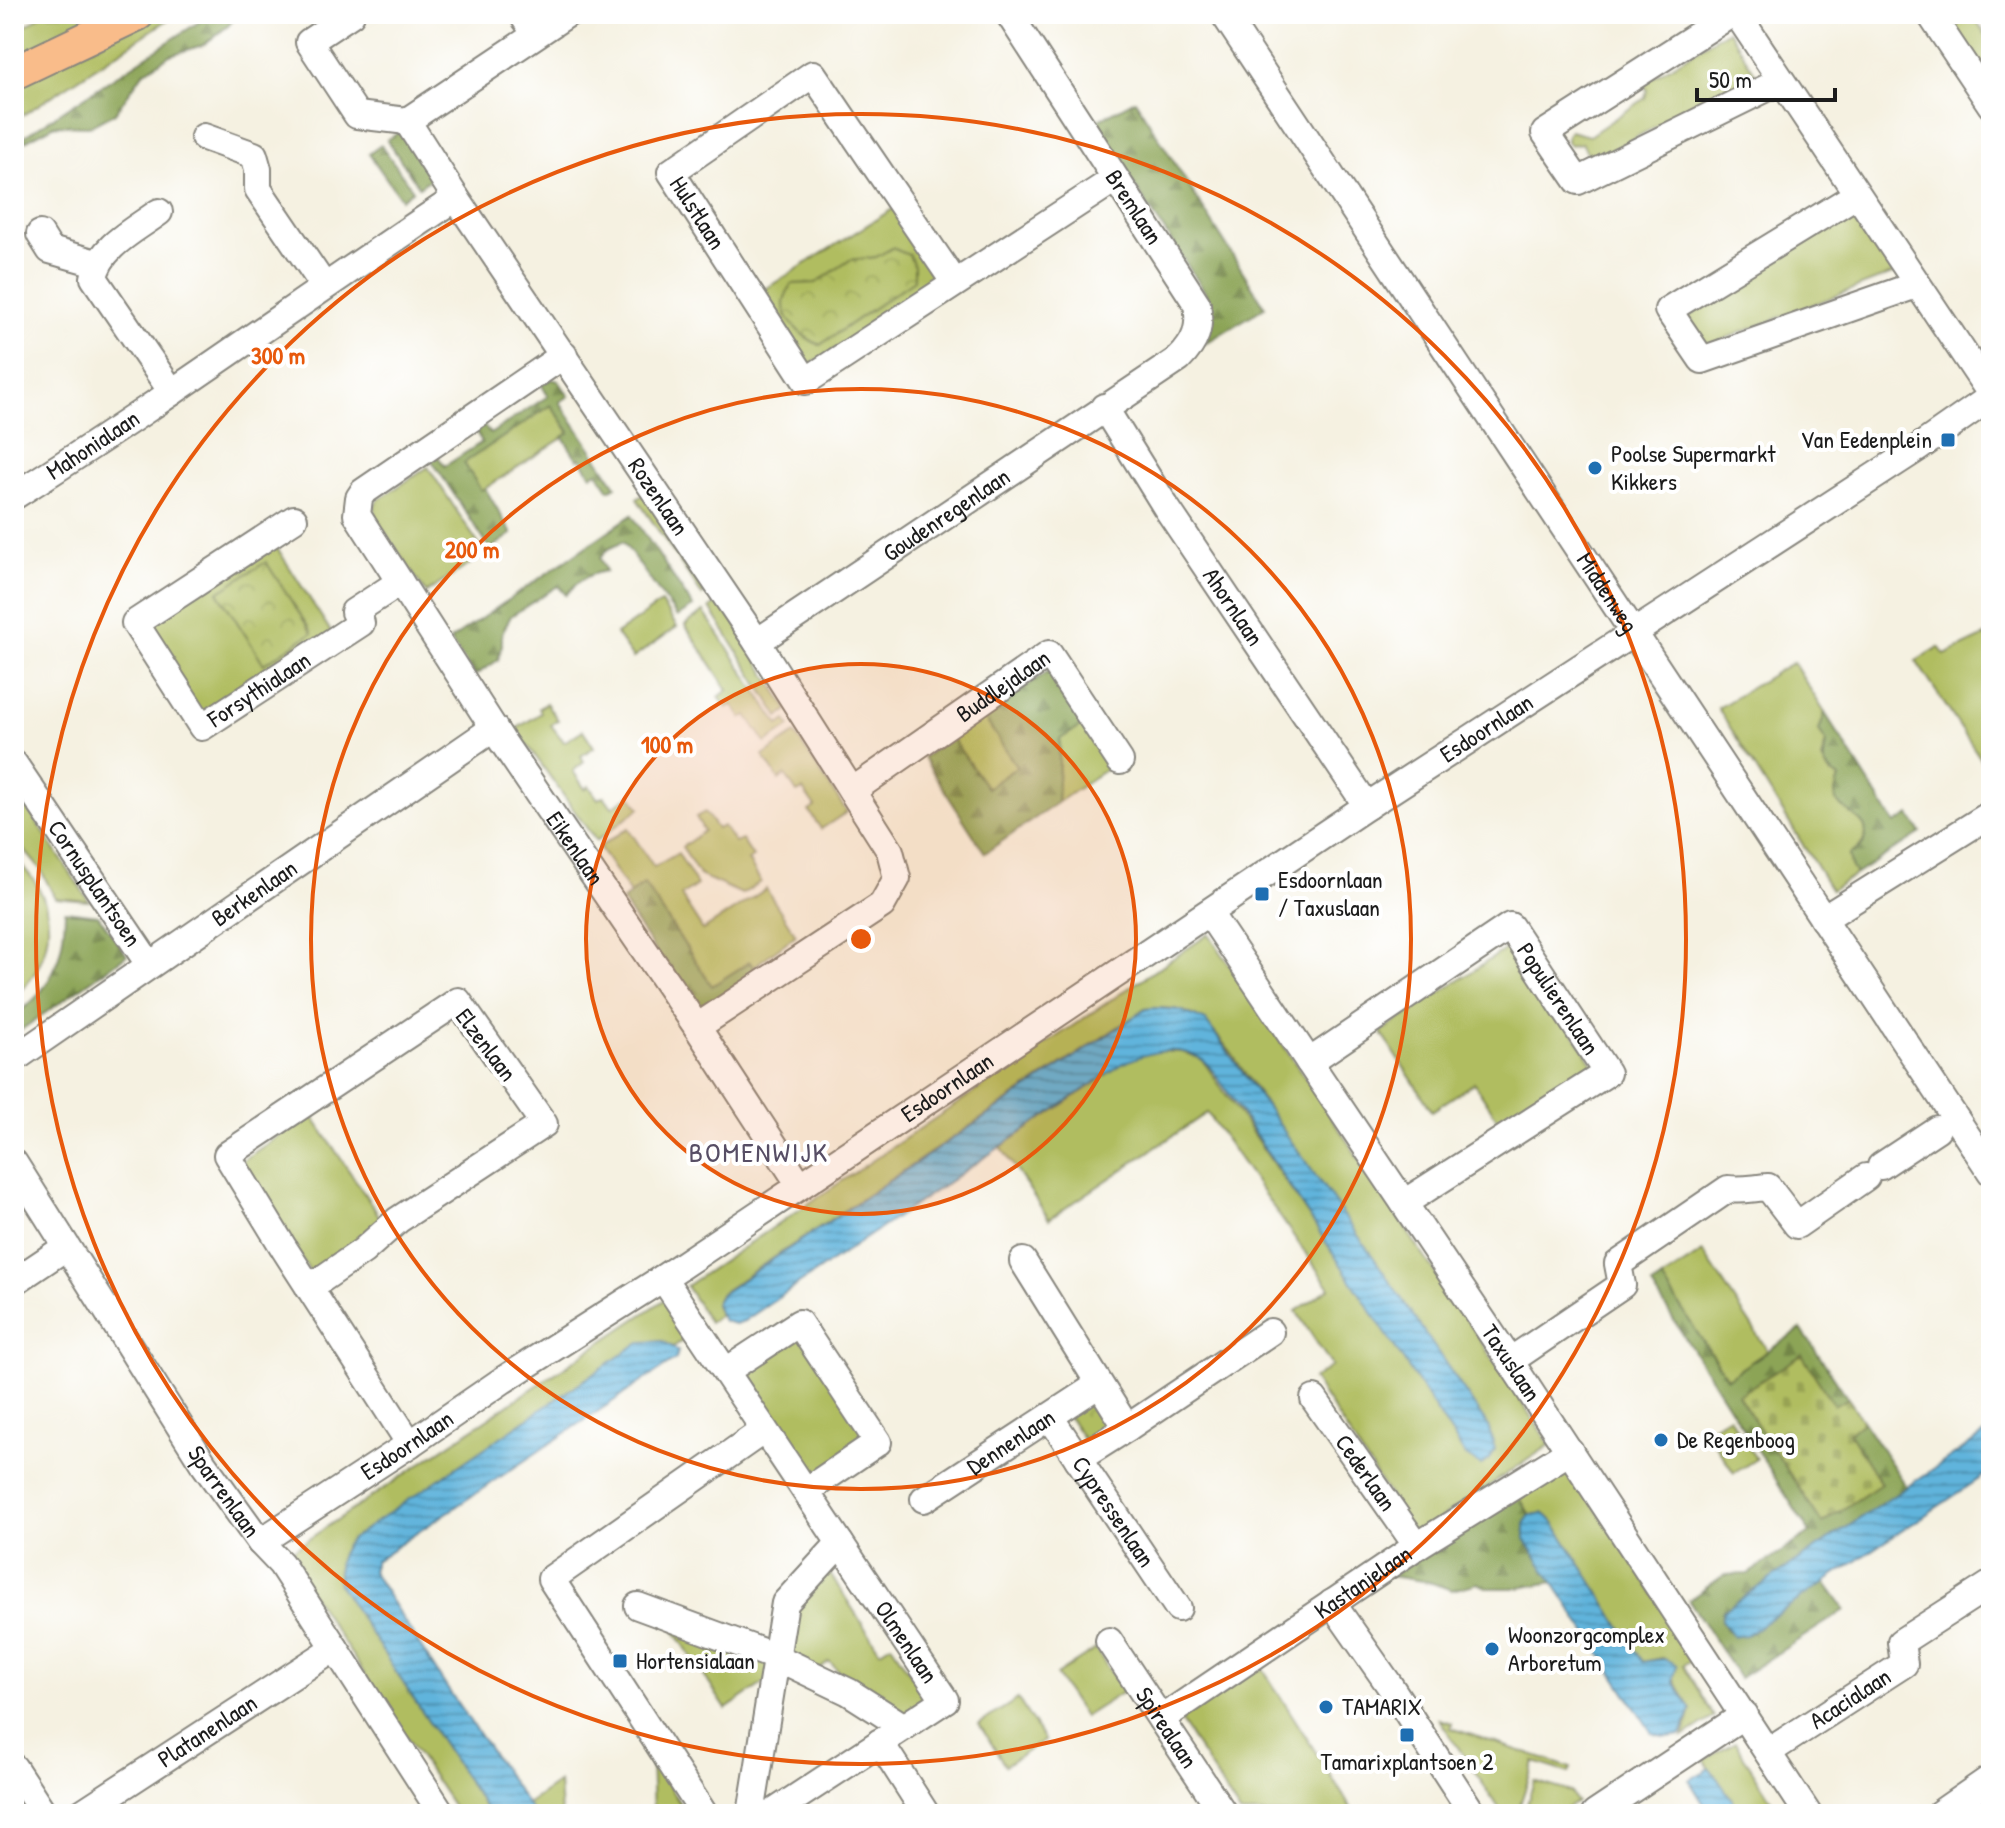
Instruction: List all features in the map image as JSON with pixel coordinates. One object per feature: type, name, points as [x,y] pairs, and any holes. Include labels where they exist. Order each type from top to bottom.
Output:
[{"type":"main road","points":[[14,73],[138,14]]},
{"type":"street","points":[[351,14],[309,42],[357,115],[407,121],[529,24],[567,14]]},
{"type":"street","name":"Bremlaan","points":[[1009,14],[1197,304],[1197,335],[1190,348],[1179,359],[1134,387]]},
{"type":"street","name":"Middenweg","points":[[1224,14],[1991,1172]]},
{"type":"street","points":[[1731,14],[1545,133],[1578,181],[1781,81]]},
{"type":"street","points":[[1633,632],[1918,448],[1991,395],[1737,14]]},
{"type":"street","points":[[1930,14],[1991,105]]},
{"type":"street","name":"Hulstlaan","points":[[955,283],[813,74],[671,172],[806,381],[1115,179]]},
{"type":"street","name":"Rozenlaan","points":[[407,121],[757,642],[890,851],[897,878],[882,905],[697,1027]]},
{"type":"street","points":[[204,137],[254,155],[258,189],[324,286]]},
{"type":"street","points":[[1856,195],[1668,310],[1702,360],[1916,285]]},
{"type":"street","name":"Mahonialaan","points":[[14,496],[456,198]]},
{"type":"street","points":[[159,212],[96,263],[94,278],[172,392]]},
{"type":"street","points":[[40,234],[50,250],[96,263]]},
{"type":"street","name":"Eikenlaan","points":[[564,355],[363,492],[357,507],[360,522],[800,1185]]},
{"type":"street","name":"Goudenregenlaan","points":[[757,642],[1134,387]]},
{"type":"street","name":"Ahornlaan","points":[[1104,407],[1166,507],[1367,806]]},
{"type":"street","name":"Forsythialaan","points":[[294,519],[135,623],[202,727],[361,623],[354,612],[400,582]]},
{"type":"street","name":"Esdoornlaan","points":[[260,1542],[663,1278],[1367,806],[1633,632]]},
{"type":"street","name":"Buddlejalaan","points":[[852,791],[1049,654],[1120,761]]},
{"type":"street","name":"Berkenlaan","points":[[14,1059],[494,728]]},
{"type":"street","name":"Cornusplantsoen","points":[[14,764],[149,964]]},
{"type":"street","points":[[1823,919],[1991,814]]},
{"type":"street","name":"Taxuslaan","points":[[1209,913],[1570,1451],[1808,1814]]},
{"type":"street","name":"Populierenlaan","points":[[1309,1062],[1510,926],[1607,1073],[1404,1203]]},
{"type":"street","name":"Elzenlaan","points":[[309,1288],[363,1251],[398,1220],[544,1124],[458,1001],[227,1155],[309,1288],[410,1444]]},
{"type":"street","points":[[1510,1361],[1622,1285],[1618,1264],[1728,1189],[1748,1192],[1768,1187],[1797,1225],[1937,1129]]},
{"type":"street","name":"Sparrenlaan","points":[[14,1163],[203,1463],[260,1542],[281,1564],[442,1814]]},
{"type":"street","points":[[14,1282],[66,1247]]},
{"type":"street","points":[[1023,1261],[1127,1428]]},
{"type":"street","name":"Olmenlaan","points":[[663,1278],[945,1700],[771,1814]]},
{"type":"street","points":[[726,1371],[799,1323],[878,1442],[806,1491]]},
{"type":"street","points":[[1078,1459],[1270,1332]]},
{"type":"street","name":"Dennenlaan","points":[[924,1499],[1098,1385]]},
{"type":"street","name":"Cederlaan","points":[[1314,1399],[1417,1546]]},
{"type":"street","name":"Cypressenlaan","points":[[1050,1417],[1178,1608]]},
{"type":"street","points":[[704,1814],[551,1579],[764,1430]]},
{"type":"street","name":"Kastanjelaan","points":[[1161,1719],[1417,1546],[1570,1451]]},
{"type":"street","points":[[751,1814],[785,1603],[840,1543]]},
{"type":"street","name":"Acacialaan","points":[[1768,1752],[1904,1664],[1901,1642],[1991,1584]]},
{"type":"street","points":[[1332,1603],[1473,1814]]},
{"type":"street","points":[[638,1606],[776,1657],[849,1692],[904,1727]]},
{"type":"street","name":"Spirealaan","points":[[1109,1641],[1224,1814]]},
{"type":"street","name":"Platanenlaan","points":[[80,1814],[335,1648]]},
{"type":"street","points":[[1595,1814],[1744,1715]]},
{"type":"street","points":[[880,1742],[926,1814]]},
{"type":"street","points":[[14,1768],[44,1814]]},
{"type":"street","points":[[1939,1814],[1991,1778]]},
{"type":"street","points":[[1961,1814],[1991,1793]]},
{"type":"green space","points":[[43,14],[103,14],[14,59],[14,34]]},
{"type":"green space","points":[[158,14],[173,14],[14,121],[14,85]]},
{"type":"green space","points":[[211,14],[238,14],[203,45],[170,55],[143,73],[115,113],[91,126],[55,125],[14,147],[14,143]]},
{"type":"green space","points":[[1944,14],[1972,14],[1991,43],[1991,85]]},
{"type":"green space","points":[[1728,30],[1757,76],[1675,128],[1662,123],[1592,161],[1582,143],[1567,143],[1570,131],[1589,136],[1645,98],[1647,90],[1643,84]]},
{"type":"green space","points":[[1135,100],[1265,307],[1206,343],[1210,318],[1205,292],[1093,123]]},
{"type":"green space","points":[[401,131],[433,177],[419,187],[387,140]]},
{"type":"green space","points":[[381,145],[413,190],[401,199],[369,154]]},
{"type":"green space","points":[[896,207],[942,281],[808,366],[762,291]]},
{"type":"green space","points":[[1858,210],[1900,271],[1706,346],[1684,320],[1793,243],[1824,232]]},
{"type":"green space","points":[[892,248],[909,255],[914,266],[914,280],[820,345],[801,334],[791,322],[784,302],[791,284],[816,283],[850,260],[876,257]]},
{"type":"green space","points":[[552,379],[559,381],[569,396],[560,402],[616,486],[609,490],[597,472],[591,475],[580,458],[577,459],[563,437],[570,432],[551,405],[464,463],[481,490],[485,488],[512,534],[490,549],[430,458],[436,454],[445,466],[482,442],[474,429],[482,423],[490,434],[548,396],[541,384]]},
{"type":"green space","points":[[552,405],[570,433],[481,491],[463,463]]},
{"type":"green space","points":[[428,467],[485,554],[426,593],[375,517],[375,505]]},
{"type":"green space","points":[[648,491],[712,586],[702,595],[637,499]]},
{"type":"green space","points":[[632,515],[693,607],[677,617],[623,542],[608,549],[600,558],[606,571],[583,579],[566,595],[558,586],[511,616],[502,633],[498,660],[474,676],[450,640]]},
{"type":"green space","points":[[272,540],[335,638],[205,722],[141,624]]},
{"type":"green space","points":[[266,562],[312,633],[264,664],[218,592]]},
{"type":"green space","points":[[721,600],[788,710],[779,717],[710,608]]},
{"type":"green space","points":[[661,603],[677,627],[633,658],[616,634]]},
{"type":"green space","points":[[704,612],[779,725],[786,720],[790,727],[766,743],[747,715],[742,718],[733,705],[727,708],[719,697],[728,690],[685,625]]},
{"type":"green space","points":[[1991,633],[1991,774],[1916,661],[1939,647],[1945,655]]},
{"type":"green space","points":[[1793,662],[1825,713],[1819,731],[1826,741],[1822,759],[1829,772],[1839,778],[1836,788],[1839,805],[1861,822],[1866,834],[1859,848],[1849,856],[1856,874],[1831,890],[1718,708]]},
{"type":"green space","points":[[1053,668],[1088,722],[1060,739],[1057,803],[985,853],[923,757],[951,737],[987,788],[1017,767],[983,716]]},
{"type":"green space","points":[[546,703],[558,720],[551,725],[564,742],[583,730],[594,747],[581,756],[584,762],[573,771],[585,789],[589,786],[598,799],[604,796],[612,807],[631,795],[640,808],[596,841],[516,729],[541,713],[539,708]]},
{"type":"green space","points":[[1825,713],[1895,824],[1910,815],[1921,833],[1856,874],[1849,855],[1862,846],[1866,830],[1836,801],[1839,778],[1824,762],[1826,741],[1819,731]]},
{"type":"green space","points":[[983,716],[1017,767],[986,788],[951,737]]},
{"type":"green space","points":[[1088,722],[1115,763],[1057,803],[1060,739]]},
{"type":"green space","points":[[795,734],[847,812],[821,829],[809,811],[815,807],[803,790],[797,793],[785,775],[779,780],[763,756]]},
{"type":"green space","points":[[14,788],[89,901],[55,898],[41,870],[14,838]]},
{"type":"green space","points":[[705,812],[717,829],[723,826],[735,843],[742,840],[753,857],[748,860],[761,882],[742,894],[699,875],[682,847],[704,831],[696,817]]},
{"type":"green space","points":[[628,828],[654,867],[678,853],[697,885],[681,896],[703,930],[766,889],[796,935],[753,967],[749,962],[712,986],[644,884],[630,894],[599,847]]},
{"type":"green space","points":[[14,857],[33,879],[43,897],[48,928],[42,958],[35,973],[14,997]]},
{"type":"green space","points":[[644,884],[712,986],[750,962],[757,975],[697,1015],[622,901]]},
{"type":"green space","points":[[65,911],[98,915],[127,955],[14,1035],[14,1015],[38,995],[54,970],[62,942]]},
{"type":"green space","points":[[1209,934],[1550,1445],[1415,1535],[1313,1379],[1332,1366],[1296,1311],[1330,1288],[1207,1113],[1049,1219],[1001,1147],[1122,1064],[1149,1051],[1182,1052],[1202,1059],[1361,1293],[1466,1456],[1490,1459],[1495,1449],[1232,1054],[1214,1032],[1186,1012],[1145,1009],[721,1293],[715,1304],[719,1316],[709,1322],[686,1286]]},
{"type":"green space","points":[[1515,943],[1596,1068],[1505,1130],[1474,1083],[1432,1111],[1381,1032]]},
{"type":"green space","points":[[311,1114],[386,1226],[312,1275],[240,1162]]},
{"type":"green space","points":[[1703,1252],[1768,1351],[1727,1378],[1662,1279]]},
{"type":"green space","points":[[1662,1279],[1727,1378],[1801,1329],[1848,1398],[1834,1407],[1849,1432],[1863,1421],[1907,1487],[1723,1611],[1721,1620],[1726,1630],[1746,1635],[1825,1582],[1845,1610],[1739,1678],[1689,1600],[1724,1575],[1748,1574],[1810,1533],[1652,1286]]},
{"type":"green space","points":[[667,1298],[690,1336],[673,1347],[663,1341],[339,1585],[489,1814],[458,1814],[285,1555]]},
{"type":"green space","points":[[799,1335],[869,1437],[809,1479],[744,1376]]},
{"type":"green space","points":[[1802,1355],[1834,1406],[1848,1398],[1863,1421],[1849,1433],[1881,1484],[1822,1523],[1738,1395]]},
{"type":"green space","points":[[1095,1394],[1118,1430],[1090,1449],[1066,1413]]},
{"type":"green space","points":[[1729,1416],[1756,1459],[1734,1473],[1706,1430]]},
{"type":"green space","points":[[1567,1466],[1696,1657],[1683,1665],[1714,1717],[1683,1737],[1691,1710],[1663,1658],[1643,1662],[1553,1521],[1543,1513],[1530,1515],[1519,1497]]},
{"type":"green space","points":[[1519,1497],[1530,1515],[1526,1532],[1528,1541],[1554,1582],[1519,1588],[1488,1588],[1478,1583],[1452,1590],[1429,1582],[1390,1576]]},
{"type":"green space","points":[[825,1566],[880,1651],[891,1644],[931,1705],[910,1719],[855,1689],[829,1661],[817,1671],[783,1654],[790,1603]]},
{"type":"green space","points":[[662,1612],[769,1664],[767,1681],[726,1709]]},
{"type":"green space","points":[[1096,1649],[1123,1692],[1084,1717],[1056,1675]]},
{"type":"green space","points":[[1261,1666],[1355,1814],[1240,1814],[1180,1720]]},
{"type":"green space","points":[[1018,1699],[1044,1740],[1005,1765],[979,1724]]},
{"type":"green space","points":[[1439,1719],[1452,1723],[1451,1728],[1571,1768],[1569,1773],[1534,1762],[1517,1814],[1503,1814]]},
{"type":"green space","points":[[1735,1742],[1774,1805],[1780,1802],[1788,1814],[1742,1814],[1704,1760]]},
{"type":"green space","points":[[651,1759],[687,1814],[653,1814]]},
{"type":"green space","points":[[1534,1781],[1571,1792],[1577,1802],[1557,1814],[1524,1814]]},
{"type":"green space","points":[[559,1782],[561,1814],[534,1814],[527,1804]]},
{"type":"water","points":[[1146,1009],[1180,1010],[1206,1021],[1374,1258],[1488,1426],[1495,1449],[1490,1459],[1481,1465],[1466,1456],[1217,1076],[1204,1061],[1181,1051],[1151,1053],[1122,1064],[744,1321],[735,1324],[723,1321],[715,1304],[721,1294]]},
{"type":"water","points":[[663,1341],[678,1351],[676,1359],[375,1561],[372,1571],[447,1688],[534,1814],[489,1814],[339,1585],[341,1555],[351,1539],[640,1342]]},
{"type":"water","points":[[1991,1430],[1991,1471],[1746,1635],[1733,1637],[1721,1620],[1723,1611]]},
{"type":"water","points":[[1543,1513],[1553,1521],[1643,1662],[1665,1659],[1677,1666],[1673,1680],[1691,1710],[1681,1735],[1666,1737],[1652,1733],[1525,1539],[1525,1522],[1530,1515]]},
{"type":"water","points":[[1710,1768],[1742,1814],[1710,1814],[1689,1780]]},
{"type":"place","name":"Van Eedenplein","points":[[1948,440]]},
{"type":"place","name":"Poolse Supermarkt Kikkers","points":[[1595,468]]},
{"type":"place","name":"Esdoornlaan / Taxuslaan","points":[[1262,894]]},
{"type":"place","name":"De Regenboog","points":[[1661,1440]]},
{"type":"place","name":"Woonzorgcomplex Arboretum","points":[[1492,1649]]},
{"type":"place","name":"Hortensialaan","points":[[620,1661]]},
{"type":"place","name":"TAMARIX","points":[[1326,1707]]},
{"type":"place","name":"Tamarixplantsoen 2","points":[[1407,1735]]},
{"type":"district","name":"BOMENWIJK","points":[[759,1152]]}]
